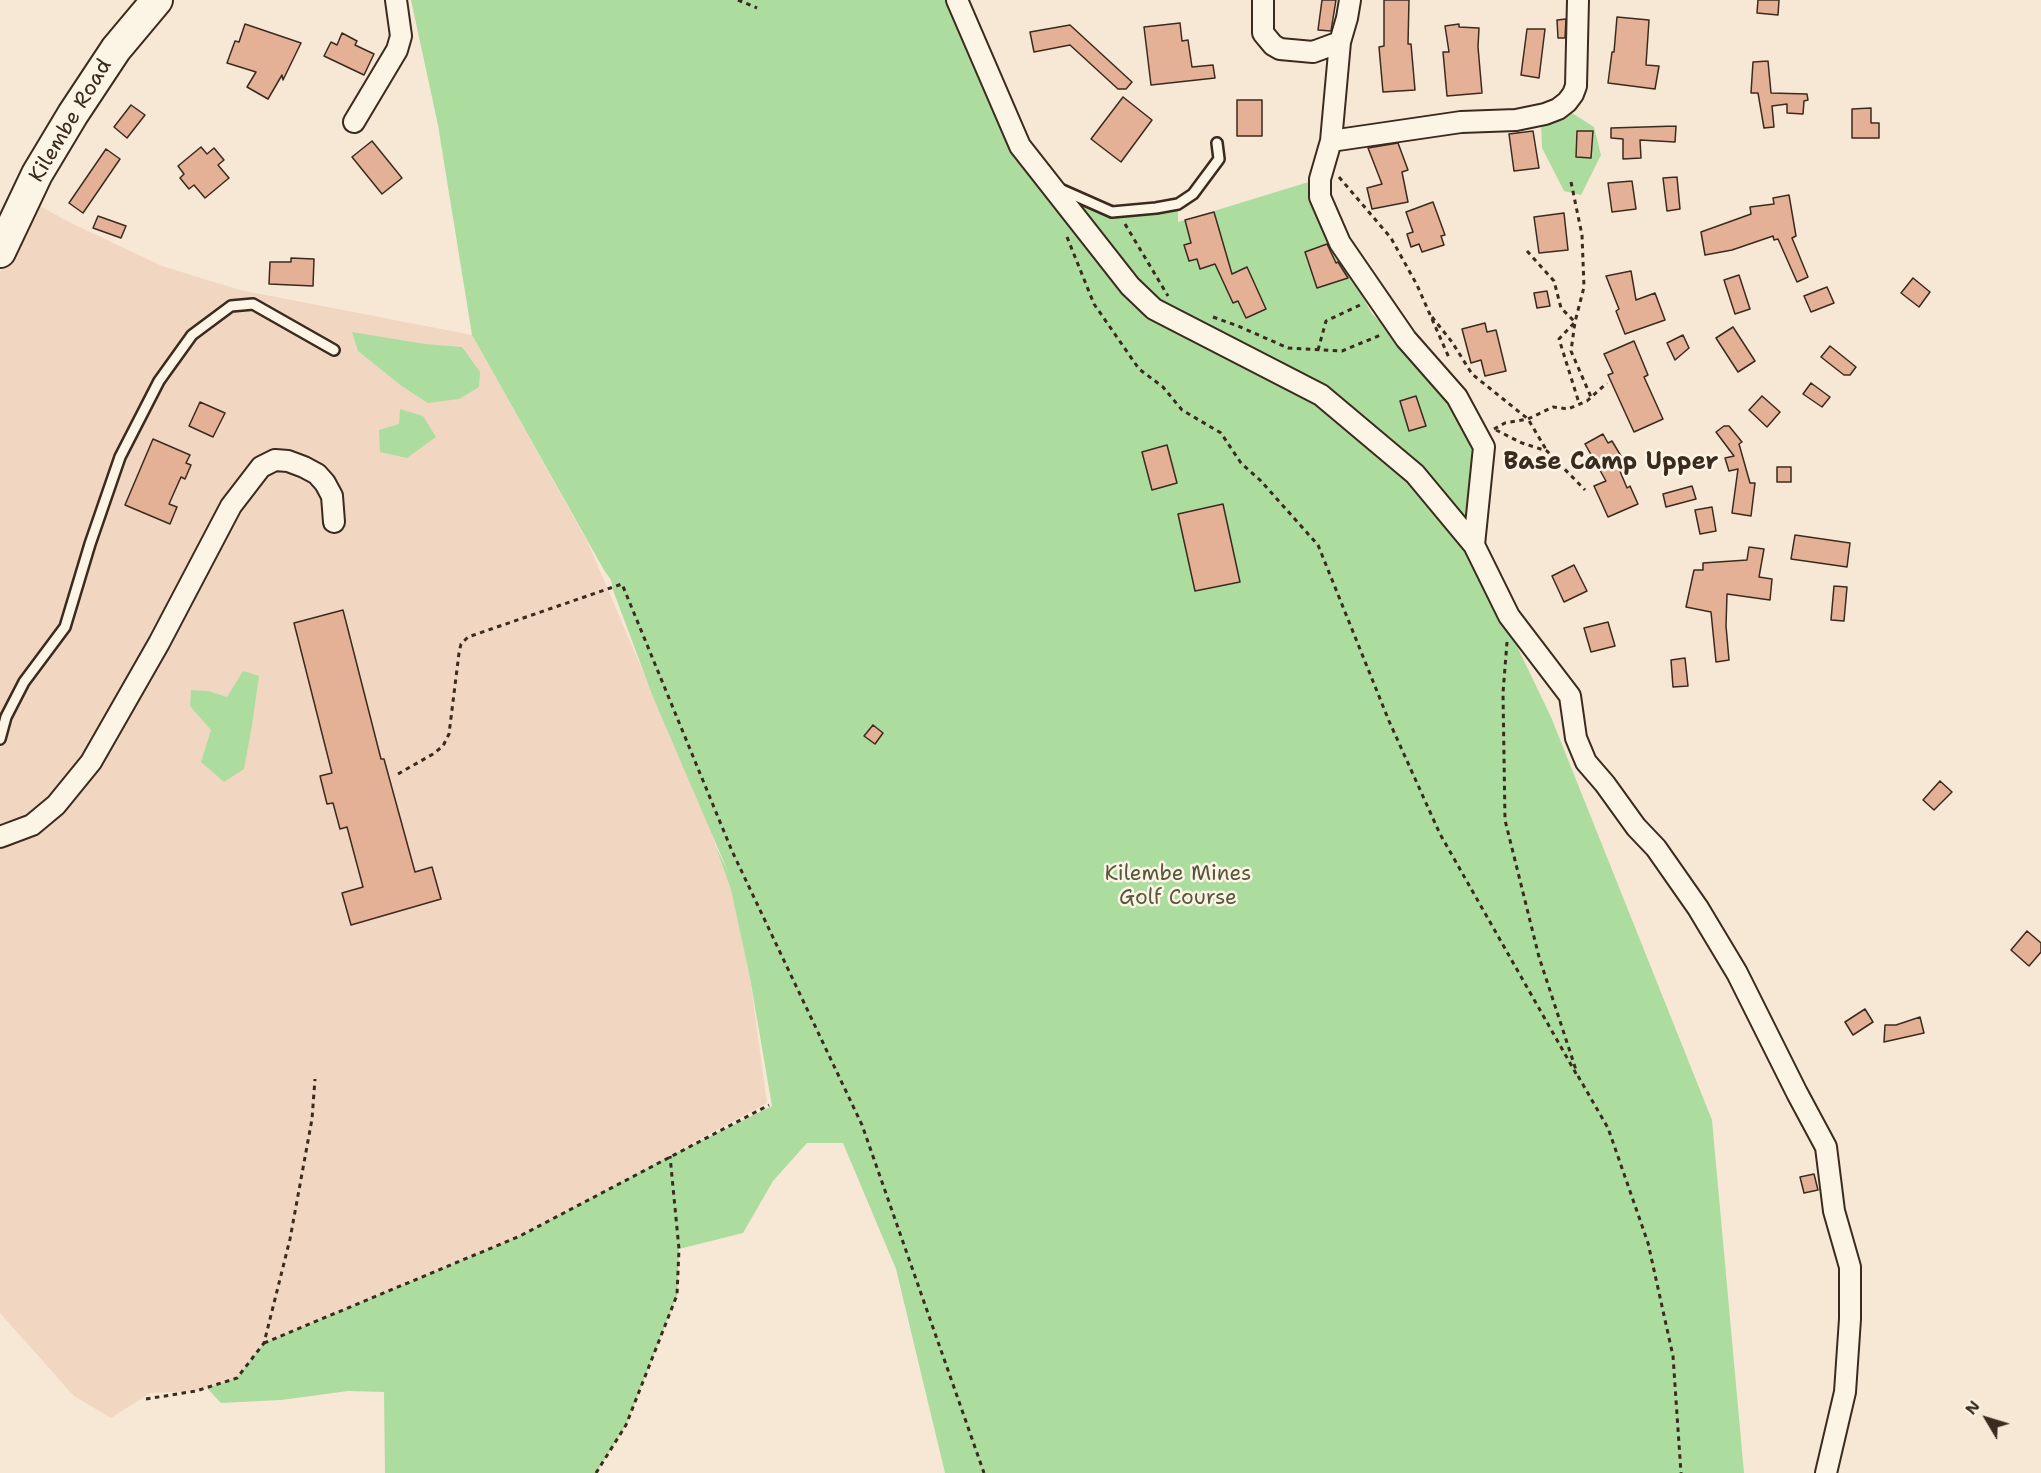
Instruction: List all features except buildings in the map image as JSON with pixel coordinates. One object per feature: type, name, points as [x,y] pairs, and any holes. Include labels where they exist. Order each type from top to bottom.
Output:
[{"type":"main road","name":"Kilembe Road","points":[[0,252],[37,174],[73,114],[116,49],[157,0]]},
{"type":"street","points":[[354,122],[397,50],[401,36],[396,0]]},
{"type":"street","points":[[957,0],[1020,146],[1130,286],[1154,309],[1321,395],[1415,474],[1474,545],[1509,616],[1570,696],[1576,738],[1586,762],[1636,827],[1656,848],[1698,908],[1737,973],[1826,1147],[1834,1211],[1850,1267],[1850,1319],[1845,1392],[1826,1473]]},
{"type":"street","points":[[1263,0],[1263,33],[1273,45],[1280,49],[1313,52],[1340,42]]},
{"type":"street","points":[[1350,0],[1340,42],[1331,141],[1320,179],[1320,196],[1340,243],[1406,339],[1457,397],[1484,447],[1474,545]]},
{"type":"street","points":[[1331,141],[1461,122],[1516,120],[1558,109],[1573,94],[1576,86],[1578,0]]},
{"type":"street","points":[[0,837],[32,825],[56,805],[91,762],[159,643],[231,507],[261,467],[274,460],[288,461],[317,474],[332,496],[334,522]]},
{"type":"lane","points":[[1050,184],[1112,212],[1178,204],[1193,194],[1218,159],[1217,143]]},
{"type":"lane","points":[[0,739],[6,717],[24,682],[65,627],[120,457],[159,381],[192,334],[231,306],[253,304],[334,350]]},
{"type":"path","points":[[738,0],[757,8]]},
{"type":"path","points":[[1326,162],[1391,238],[1417,285],[1452,366]]},
{"type":"path","points":[[1572,182],[1582,235],[1584,287],[1575,322],[1571,351],[1591,397]]},
{"type":"path","points":[[1119,212],[1173,303]]},
{"type":"path","points":[[1063,227],[1094,304],[1139,369],[1163,387],[1182,410],[1221,433],[1241,463],[1260,480],[1318,545],[1389,721],[1440,834],[1608,1128],[1648,1243],[1674,1356],[1681,1473]]},
{"type":"path","points":[[1527,251],[1554,281],[1561,308],[1575,322]]},
{"type":"path","points":[[1318,350],[1326,321],[1376,296]]},
{"type":"path","points":[[1430,314],[1452,342],[1472,374],[1528,419],[1547,451],[1585,490]]},
{"type":"path","points":[[1205,315],[1238,326],[1288,348],[1342,351],[1398,328]]},
{"type":"path","points":[[1575,322],[1559,339],[1579,403]]},
{"type":"path","points":[[1484,447],[1494,429],[1506,423],[1528,419],[1553,407],[1568,409],[1587,401],[1607,383]]},
{"type":"path","points":[[1494,429],[1522,443],[1547,451]]},
{"type":"path","points":[[399,774],[443,746],[449,734],[461,644],[468,637],[622,584],[732,851],[862,1125],[984,1473]]},
{"type":"path","points":[[1509,616],[1503,693],[1505,820],[1539,957],[1578,1077]]},
{"type":"path","points":[[146,1399],[196,1391],[237,1378],[264,1343],[290,1239],[312,1119],[315,1079]]},
{"type":"path","points":[[264,1343],[520,1236],[769,1106]]},
{"type":"path","points":[[596,1473],[626,1425],[677,1295],[679,1248],[670,1156]]},
{"type":"shaded area","points":[[38,205],[162,266],[240,290],[472,335],[588,543],[708,823],[731,890],[750,978],[767,1103],[520,1236],[264,1343],[237,1378],[196,1391],[150,1393],[111,1418],[74,1396],[0,1313],[0,272]]},
{"type":"green space","name":"Kilembe Mines Golf Course","points":[[411,0],[946,0],[1009,148],[1146,314],[1299,390],[1400,467],[1477,563],[1551,717],[1712,1120],[1744,1473],[945,1473],[896,1269],[843,1143],[807,1143],[773,1181],[743,1233],[679,1249],[677,1295],[626,1425],[596,1473],[385,1473],[384,1392],[348,1391],[281,1400],[221,1403],[207,1388],[237,1378],[264,1343],[520,1236],[670,1156],[772,1106],[750,978],[731,890],[716,847],[729,874],[653,697],[611,580],[472,335],[438,125]]},
{"type":"green space","points":[[1572,113],[1594,127],[1601,155],[1581,195],[1564,191],[1542,148],[1541,122],[1551,114]]},
{"type":"green space","points":[[1312,181],[1310,199],[1372,314],[1391,331],[1448,400],[1480,463],[1470,526],[1427,474],[1161,304],[1064,190],[1119,212],[1178,204],[1178,222]]},
{"type":"green space","points":[[352,332],[425,344],[462,347],[480,372],[479,387],[459,399],[428,403],[403,387],[358,351]]},
{"type":"green space","points":[[400,409],[423,416],[436,437],[407,458],[380,452],[379,430],[399,424]]},
{"type":"green space","points":[[243,671],[259,676],[252,725],[244,769],[224,782],[201,762],[211,730],[190,706],[191,690],[208,691],[227,697]]},
{"type":"district","name":"Base Camp Upper","points":[[1611,463]]}]
